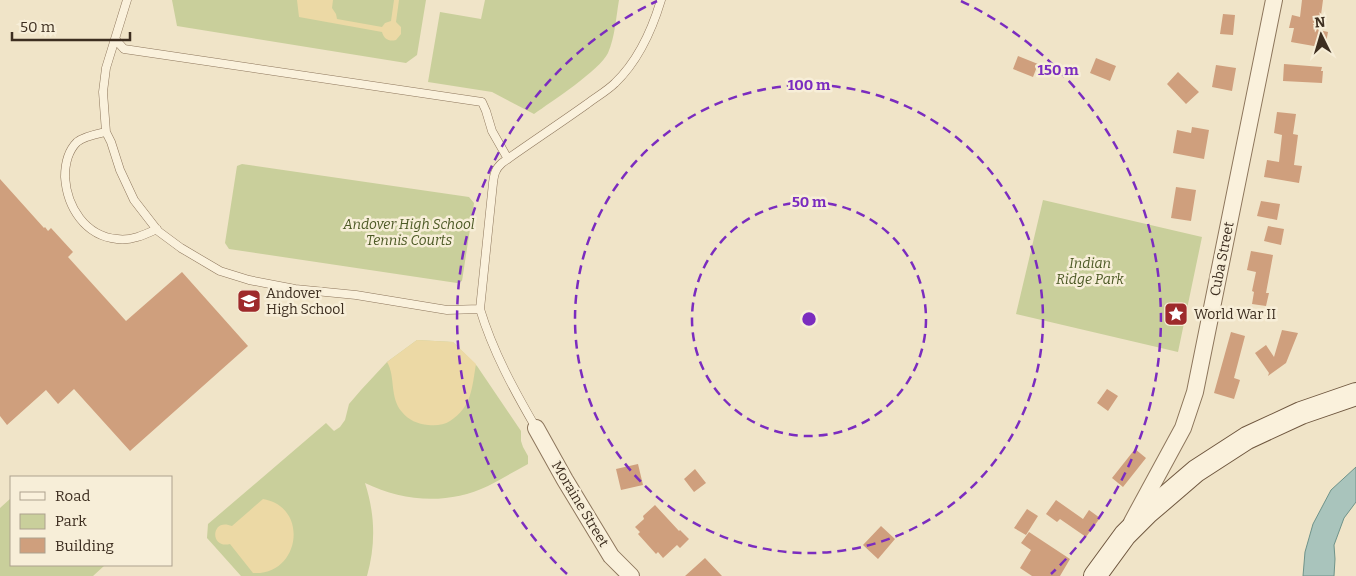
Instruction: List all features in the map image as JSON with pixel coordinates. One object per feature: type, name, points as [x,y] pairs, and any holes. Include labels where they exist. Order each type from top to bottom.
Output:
[{"type":"main road","points":[[1095,576],[1125,535],[1147,513],[1196,471],[1247,438],[1301,413],[1356,394]]},
{"type":"street","name":"Cuba Street","points":[[1125,535],[1183,428],[1195,392],[1274,0]]},
{"type":"street","name":"Moraine Street","points":[[536,428],[603,543],[612,556],[631,576]]},
{"type":"lane","points":[[127,0],[106,68],[103,92],[106,132],[120,170],[134,200],[157,229],[181,248],[220,271],[249,280],[295,289],[356,295],[447,310],[480,309]]},
{"type":"lane","points":[[536,428],[508,378],[487,332],[480,309],[493,176],[498,167],[508,159],[614,84],[640,50],[653,25],[661,0]]},
{"type":"lane","points":[[115,39],[124,49],[482,102],[492,131],[508,159]]},
{"type":"lane","points":[[106,132],[88,136],[77,142],[67,158],[67,194],[72,207],[82,222],[91,230],[103,236],[129,239],[142,236],[157,229]]},
{"type":"green space","points":[[172,0],[426,0],[417,55],[406,63],[177,26]]},
{"type":"green space","points":[[485,0],[619,0],[612,40],[608,53],[603,60],[574,85],[534,114],[492,92],[428,82],[440,12],[481,19]]},
{"type":"green space","name":"Andover High School Tennis Courts","points":[[242,164],[469,197],[474,203],[462,281],[457,283],[229,249],[225,243],[237,166]]},
{"type":"green space","name":"Indian Ridge Park","points":[[1043,200],[1202,237],[1178,352],[1016,314]]},
{"type":"green space","points":[[417,340],[453,342],[477,366],[521,431],[521,441],[528,456],[528,464],[473,492],[442,498],[426,499],[395,494],[365,483],[371,506],[373,529],[372,552],[367,576],[241,576],[207,538],[208,524],[326,423],[334,431],[340,427],[345,420],[349,404],[361,390],[387,362]]},
{"type":"green space","points":[[10,499],[10,566],[104,566],[93,576],[0,576],[0,508]]},
{"type":"sand","points":[[297,0],[333,0],[332,8],[337,19],[382,27],[385,23],[391,21],[394,0],[399,0],[396,22],[401,27],[401,34],[396,40],[391,41],[385,38],[382,32],[299,17]]},
{"type":"sand","points":[[417,340],[453,342],[476,364],[467,403],[450,421],[440,425],[421,424],[413,421],[402,412],[395,400],[390,368],[387,362]]},
{"type":"sand","points":[[263,499],[278,505],[288,514],[293,527],[293,540],[289,553],[281,564],[269,571],[253,573],[230,544],[218,542],[215,534],[220,526],[225,524],[232,526]]},
{"type":"water","points":[[1356,467],[1356,502],[1344,518],[1334,545],[1334,576],[1303,576],[1305,552],[1313,524],[1331,490]]},
{"type":"building","points":[[1302,0],[1323,0],[1319,30],[1328,32],[1325,48],[1291,42],[1294,28],[1289,28],[1292,15],[1300,17]]},
{"type":"building","points":[[1223,14],[1235,15],[1233,35],[1220,34]]},
{"type":"building","points":[[1018,56],[1038,64],[1033,77],[1013,69]]},
{"type":"building","points":[[1096,58],[1116,66],[1110,81],[1090,73]]},
{"type":"building","points":[[1284,64],[1322,67],[1322,83],[1283,81]]},
{"type":"building","points":[[1216,65],[1236,68],[1232,91],[1212,87]]},
{"type":"building","points":[[1178,72],[1199,92],[1186,104],[1167,84]]},
{"type":"building","points":[[1277,112],[1296,114],[1293,134],[1298,135],[1294,165],[1302,166],[1299,183],[1264,177],[1267,160],[1279,162],[1282,135],[1274,133]]},
{"type":"building","points":[[1192,127],[1209,130],[1204,159],[1173,153],[1177,130],[1191,133]]},
{"type":"building","name":"Andover High School","points":[[0,179],[44,228],[48,231],[51,228],[73,252],[68,257],[126,321],[182,272],[248,346],[130,451],[74,389],[58,404],[46,390],[7,425],[0,416]]},
{"type":"building","points":[[1176,187],[1196,190],[1191,221],[1171,218]]},
{"type":"building","points":[[1261,201],[1280,204],[1277,220],[1257,216]]},
{"type":"building","points":[[1268,226],[1284,229],[1281,245],[1264,241]]},
{"type":"building","points":[[1251,251],[1273,255],[1266,293],[1269,293],[1266,306],[1252,304],[1254,292],[1252,291],[1256,272],[1247,270]]},
{"type":"building","points":[[1282,330],[1298,333],[1286,363],[1268,376],[1269,373],[1255,353],[1266,345],[1274,357]]},
{"type":"building","points":[[1231,332],[1245,336],[1234,378],[1240,380],[1234,399],[1214,393]]},
{"type":"building","points":[[1107,389],[1118,396],[1108,411],[1097,403]]},
{"type":"building","points":[[1135,449],[1146,458],[1123,487],[1112,478]]},
{"type":"building","points":[[638,464],[643,485],[621,490],[616,469]]},
{"type":"building","points":[[695,469],[706,483],[694,492],[684,479]]},
{"type":"building","points":[[1056,500],[1083,519],[1089,510],[1100,518],[1086,537],[1060,519],[1057,522],[1046,514]]},
{"type":"building","points":[[655,505],[689,539],[680,548],[677,545],[663,558],[658,552],[656,554],[638,534],[640,532],[635,527]]},
{"type":"building","points":[[1027,509],[1038,516],[1026,535],[1014,528]]},
{"type":"building","points":[[881,526],[895,539],[878,559],[863,545]]},
{"type":"building","points":[[1029,532],[1070,559],[1060,576],[1032,576],[1020,568],[1031,550],[1021,543]]},
{"type":"building","points":[[705,558],[722,576],[685,576]]},
{"type":"place","name":"Andover High School","points":[[249,301]]},
{"type":"place","name":"World War II","points":[[1176,314]]}]
